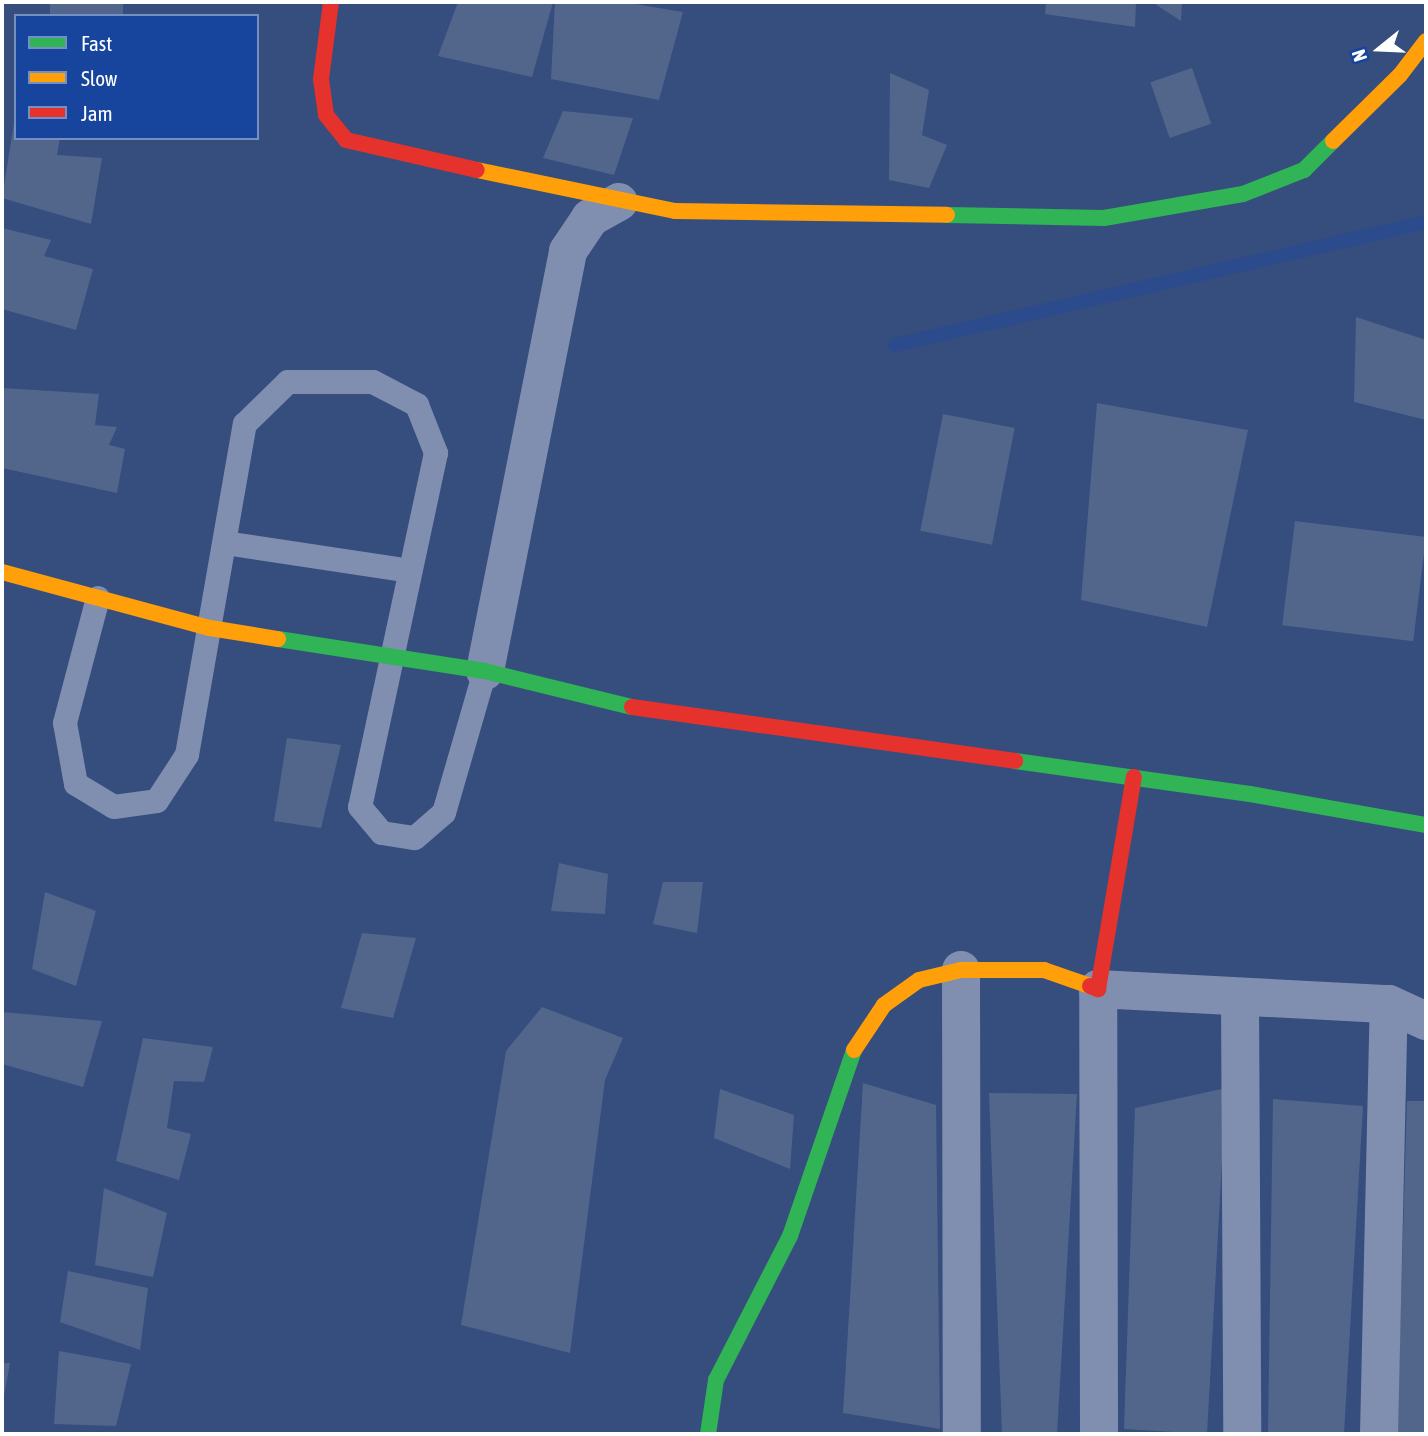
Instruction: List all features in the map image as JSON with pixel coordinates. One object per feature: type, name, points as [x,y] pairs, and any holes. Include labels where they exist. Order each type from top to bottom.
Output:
[{"type":"street","points":[[331,2],[321,79],[326,115],[346,140],[619,202],[675,211],[1104,218],[1243,194],[1304,170],[1400,75],[1426,41]]},
{"type":"street","points":[[485,671],[568,251],[590,218],[619,202]]},
{"type":"street","points":[[2,572],[211,628],[485,671],[611,705],[1133,777],[1426,825]]},
{"type":"street","points":[[1099,1434],[1098,989],[1133,777]]},
{"type":"street","points":[[961,970],[962,1434]]},
{"type":"street","points":[[708,1434],[716,1380],[740,1326],[790,1236],[855,1048],[884,1005],[919,980],[961,970],[1044,970],[1098,989],[1389,1004],[1426,1021]]},
{"type":"street","points":[[1240,997],[1242,1434]]},
{"type":"street","points":[[1379,1434],[1389,1004]]},
{"type":"lane","points":[[98,597],[65,723],[76,783],[114,807],[157,801],[187,755],[245,424],[288,382],[373,382],[417,405],[436,453],[360,807],[382,833],[415,838],[444,813],[485,671]]},
{"type":"lane","points":[[225,542],[410,570]]},
{"type":"building","points":[[50,2],[123,2],[123,14],[50,14]]},
{"type":"building","points":[[458,2],[553,2],[532,77],[438,56]]},
{"type":"building","points":[[555,2],[623,2],[683,12],[659,100],[551,79]]},
{"type":"building","points":[[1046,2],[1136,2],[1135,27],[1045,14]]},
{"type":"building","points":[[1152,2],[1182,2],[1181,21]]},
{"type":"building","points":[[1192,68],[1211,124],[1170,138],[1150,82]]},
{"type":"building","points":[[890,73],[929,90],[922,135],[947,145],[929,188],[889,180]]},
{"type":"building","points":[[563,111],[633,118],[614,175],[543,158]]},
{"type":"building","points":[[14,123],[14,140],[60,140],[57,155],[102,158],[91,224],[2,198]]},
{"type":"building","points":[[2,228],[51,240],[44,256],[93,269],[76,330],[2,309]]},
{"type":"building","points":[[1356,317],[1426,340],[1426,420],[1354,402]]},
{"type":"building","points":[[2,388],[99,394],[95,425],[117,427],[109,445],[125,449],[117,493],[2,468]]},
{"type":"building","points":[[1097,403],[1248,430],[1207,627],[1081,600]]},
{"type":"building","points":[[943,414],[1015,428],[992,545],[920,531]]},
{"type":"building","points":[[1295,521],[1426,537],[1413,641],[1282,625]]},
{"type":"building","points":[[287,738],[341,745],[321,828],[274,821]]},
{"type":"building","points":[[559,863],[608,874],[605,914],[551,911]]},
{"type":"building","points":[[663,882],[703,882],[697,933],[653,924]]},
{"type":"building","points":[[45,892],[96,911],[76,986],[32,969]]},
{"type":"building","points":[[362,933],[416,938],[393,1018],[341,1008]]},
{"type":"building","points":[[542,1007],[623,1038],[605,1080],[570,1353],[461,1325],[506,1051]]},
{"type":"building","points":[[2,1012],[102,1021],[83,1087],[2,1064]]},
{"type":"building","points":[[143,1038],[213,1047],[204,1082],[174,1081],[167,1128],[191,1134],[179,1180],[116,1161]]},
{"type":"building","points":[[863,1083],[936,1105],[940,1429],[843,1413]]},
{"type":"building","points":[[1226,1088],[1207,1434],[1124,1429],[1135,1108]]},
{"type":"building","points":[[720,1089],[794,1115],[790,1169],[714,1138]]},
{"type":"building","points":[[989,1093],[1077,1094],[1057,1434],[1002,1434]]},
{"type":"building","points":[[1273,1099],[1363,1106],[1344,1434],[1268,1434]]},
{"type":"building","points":[[1407,1101],[1426,1101],[1426,1434],[1397,1434]]},
{"type":"building","points":[[104,1188],[167,1213],[153,1277],[95,1265]]},
{"type":"building","points":[[68,1271],[148,1288],[140,1350],[60,1322]]},
{"type":"building","points":[[59,1351],[131,1364],[116,1426],[54,1424]]},
{"type":"building","points":[[2,1363],[10,1363],[3,1401],[2,1400]]},
{"type":"waterway","points":[[895,345],[1426,222]]},
{"type":"traffic: fast","points":[[947,215],[1104,218],[1243,194],[1304,170],[1333,141]]},
{"type":"traffic: fast","points":[[278,639],[485,671],[632,707]]},
{"type":"traffic: fast","points":[[1015,761],[1250,794],[1426,825]]},
{"type":"traffic: fast","points":[[708,1434],[716,1380],[790,1236],[854,1050]]},
{"type":"traffic: slow","points":[[1333,141],[1400,75],[1426,41]]},
{"type":"traffic: slow","points":[[477,170],[675,211],[947,215]]},
{"type":"traffic: slow","points":[[2,572],[210,628],[278,639]]},
{"type":"traffic: slow","points":[[854,1050],[884,1005],[919,980],[961,970],[1044,970],[1090,986]]},
{"type":"traffic: jam","points":[[331,2],[321,79],[326,115],[346,140],[477,170]]},
{"type":"traffic: jam","points":[[632,707],[1015,761]]},
{"type":"traffic: jam","points":[[1090,986],[1098,989],[1134,777]]}]
